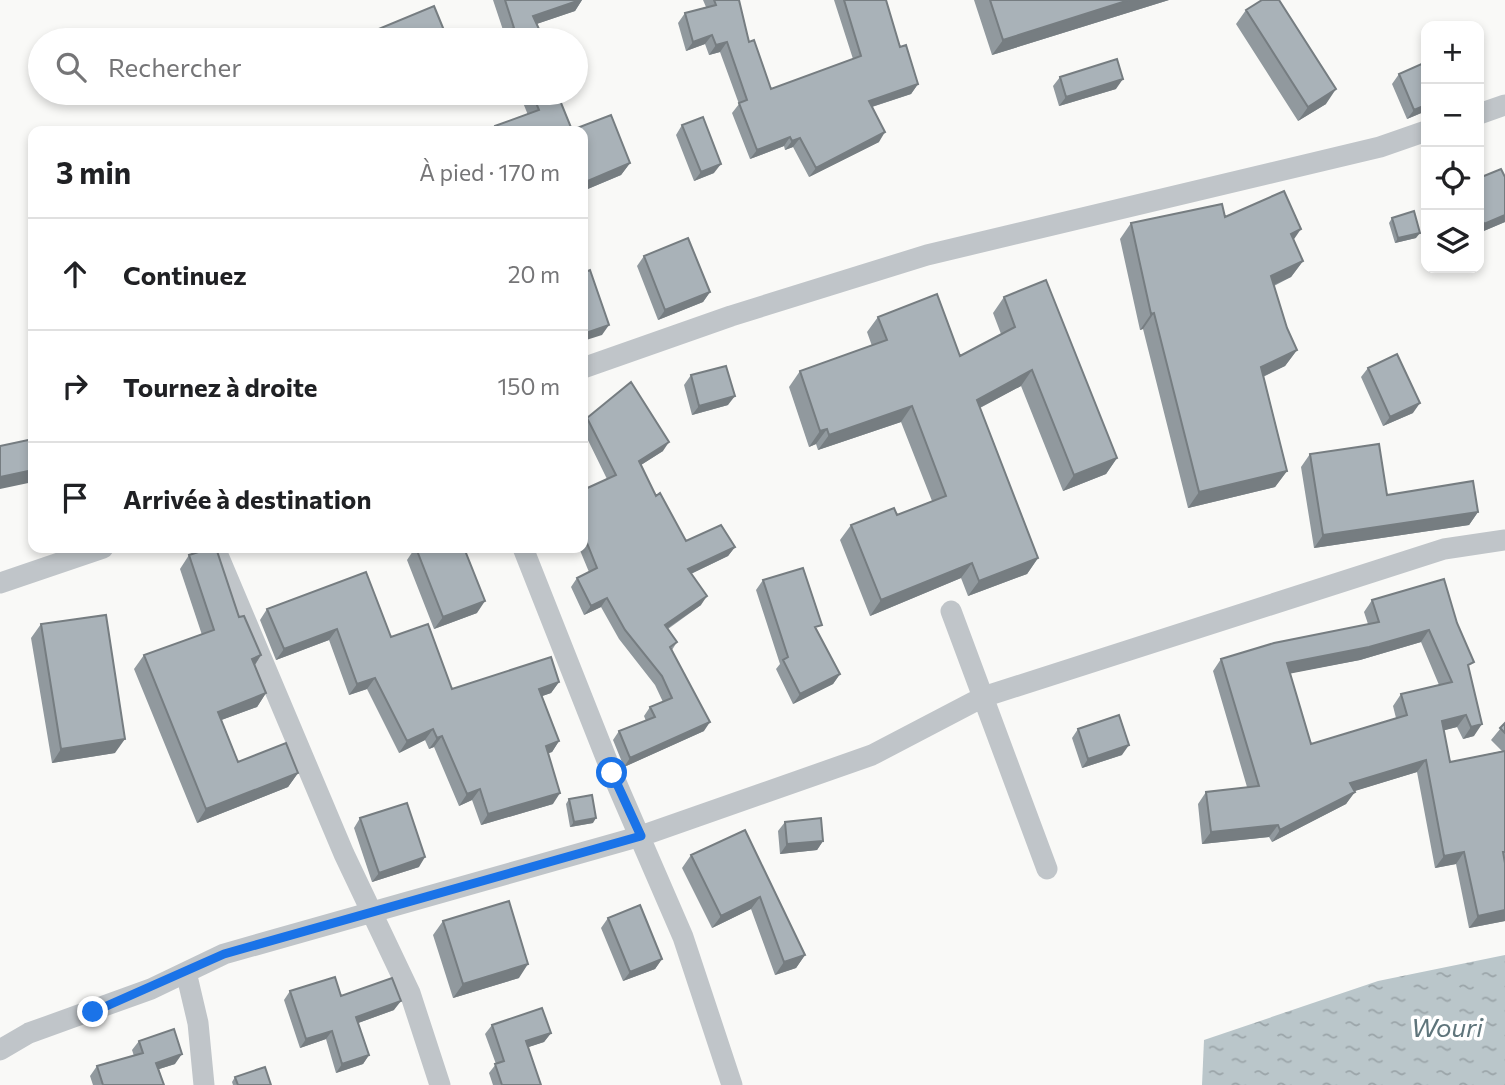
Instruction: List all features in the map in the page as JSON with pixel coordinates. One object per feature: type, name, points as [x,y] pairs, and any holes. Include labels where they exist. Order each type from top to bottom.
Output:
[{"type":"street","points":[[1484,112],[1505,105]]},
{"type":"street","points":[[588,366],[731,316],[927,256],[1366,150],[1421,133]]},
{"type":"street","points":[[0,1050],[29,1033],[93,1012],[224,954],[641,836],[872,755],[983,697],[1444,549],[1505,540]]},
{"type":"street","points":[[0,583],[88,553]]},
{"type":"street","points":[[217,553],[370,911],[410,993],[440,1085]]},
{"type":"street","points":[[525,553],[612,773],[683,937],[732,1085]]},
{"type":"street","points":[[951,611],[1047,869]]},
{"type":"street","points":[[186,972],[198,1023],[204,1085]]},
{"type":"water","name":"Wouri","points":[[1505,955],[1505,1085],[1202,1085],[1204,1040],[1378,981]]},
{"type":"building","points":[[505,0],[580,0],[533,16],[538,28],[514,28]]},
{"type":"building","points":[[714,0],[739,0],[749,42],[754,40],[771,89],[861,56],[844,0],[886,0],[900,47],[906,45],[918,84],[869,101],[885,132],[816,168],[800,138],[792,141],[790,137],[757,150],[739,103],[747,100],[727,42],[716,45],[712,35],[693,42],[685,13],[716,5]]},
{"type":"building","points":[[990,0],[1129,0],[1003,40]]},
{"type":"building","points":[[1262,0],[1279,0],[1336,89],[1308,107],[1246,10]]},
{"type":"building","points":[[434,6],[443,28],[381,28]]},
{"type":"building","points":[[1117,59],[1123,79],[1066,97],[1060,77]]},
{"type":"building","points":[[1421,64],[1421,107],[1414,110],[1399,74]]},
{"type":"building","points":[[537,105],[562,105],[570,126],[495,126],[539,110]]},
{"type":"building","points":[[611,115],[630,163],[588,181],[588,126],[582,126]]},
{"type":"building","points":[[703,117],[721,164],[701,172],[682,125]]},
{"type":"building","points":[[1501,169],[1505,177],[1505,215],[1484,224],[1484,210],[1484,176]]},
{"type":"building","points":[[1284,191],[1301,229],[1291,234],[1303,261],[1271,276],[1287,328],[1297,350],[1261,367],[1287,471],[1199,492],[1154,313],[1151,314],[1131,223],[1222,204],[1225,217]]},
{"type":"building","points":[[1414,211],[1420,233],[1398,238],[1392,218]]},
{"type":"building","points":[[688,238],[710,292],[665,310],[644,256]]},
{"type":"building","points":[[590,270],[609,325],[588,332]]},
{"type":"building","points":[[1046,280],[1117,458],[1074,475],[1032,370],[977,400],[1038,558],[979,581],[972,563],[881,600],[851,525],[894,508],[897,515],[946,496],[912,406],[829,435],[827,429],[820,431],[800,371],[887,340],[878,317],[937,294],[960,356],[1015,327],[1004,297]]},
{"type":"building","points":[[1397,354],[1420,403],[1390,417],[1368,368]]},
{"type":"building","points":[[726,366],[735,396],[699,406],[691,375]]},
{"type":"building","points":[[631,382],[669,442],[639,461],[656,496],[660,493],[686,541],[721,525],[735,547],[688,569],[707,596],[665,625],[677,642],[670,647],[710,722],[630,758],[619,731],[655,717],[650,707],[672,698],[662,676],[625,630],[607,598],[591,606],[577,578],[597,568],[588,546],[588,488],[616,475],[588,417]]},
{"type":"building","points":[[28,440],[28,471],[0,477],[0,446]]},
{"type":"building","points":[[1379,444],[1387,495],[1473,481],[1478,512],[1323,535],[1310,454]]},
{"type":"building","points":[[218,553],[239,617],[244,616],[261,655],[252,659],[266,693],[218,712],[238,762],[286,743],[298,773],[206,809],[144,655],[214,630],[189,555]]},
{"type":"building","points":[[418,553],[466,553],[485,601],[443,617]]},
{"type":"building","points":[[803,568],[822,625],[815,627],[840,674],[800,694],[783,660],[788,657],[763,580]]},
{"type":"building","points":[[366,572],[391,637],[428,624],[452,689],[551,657],[559,682],[539,689],[559,741],[546,746],[560,793],[488,814],[480,789],[467,794],[442,736],[437,738],[433,729],[407,741],[375,678],[357,684],[337,629],[284,649],[267,609]]},
{"type":"building","points":[[1444,579],[1457,623],[1474,662],[1468,665],[1482,724],[1471,727],[1466,715],[1442,721],[1450,762],[1505,751],[1505,910],[1478,916],[1464,852],[1444,856],[1426,760],[1350,783],[1355,792],[1280,830],[1278,825],[1211,832],[1206,792],[1259,786],[1221,659],[1274,643],[1379,622],[1372,600]],"holes":[[[1429,630],[1452,682],[1401,694],[1407,715],[1311,744],[1287,663],[1369,647]]]},
{"type":"building","points":[[106,615],[125,739],[61,749],[41,624]]},
{"type":"building","points":[[1119,715],[1129,745],[1088,759],[1078,729]]},
{"type":"building","points":[[592,795],[596,818],[574,822],[569,799]]},
{"type":"building","points":[[407,803],[425,857],[379,873],[360,818]]},
{"type":"building","points":[[821,818],[823,841],[787,844],[785,822]]},
{"type":"building","points":[[745,830],[805,955],[784,962],[760,897],[721,916],[691,855]]},
{"type":"building","points":[[509,901],[528,964],[463,984],[443,921]]},
{"type":"building","points":[[640,905],[662,959],[630,972],[608,918]]},
{"type":"building","points":[[335,977],[341,996],[392,978],[401,1001],[356,1017],[369,1055],[342,1064],[332,1031],[306,1039],[290,991]]},
{"type":"building","points":[[542,1008],[551,1033],[526,1041],[541,1085],[502,1085],[495,1064],[504,1061],[492,1025]]},
{"type":"building","points":[[174,1029],[182,1054],[156,1063],[164,1085],[103,1085],[97,1066],[143,1053],[139,1041]]},
{"type":"building","points":[[265,1067],[271,1085],[238,1085],[235,1077]]},
{"type":"route","points":[[93,1012],[151,989],[224,954],[641,836],[612,773]]}]
